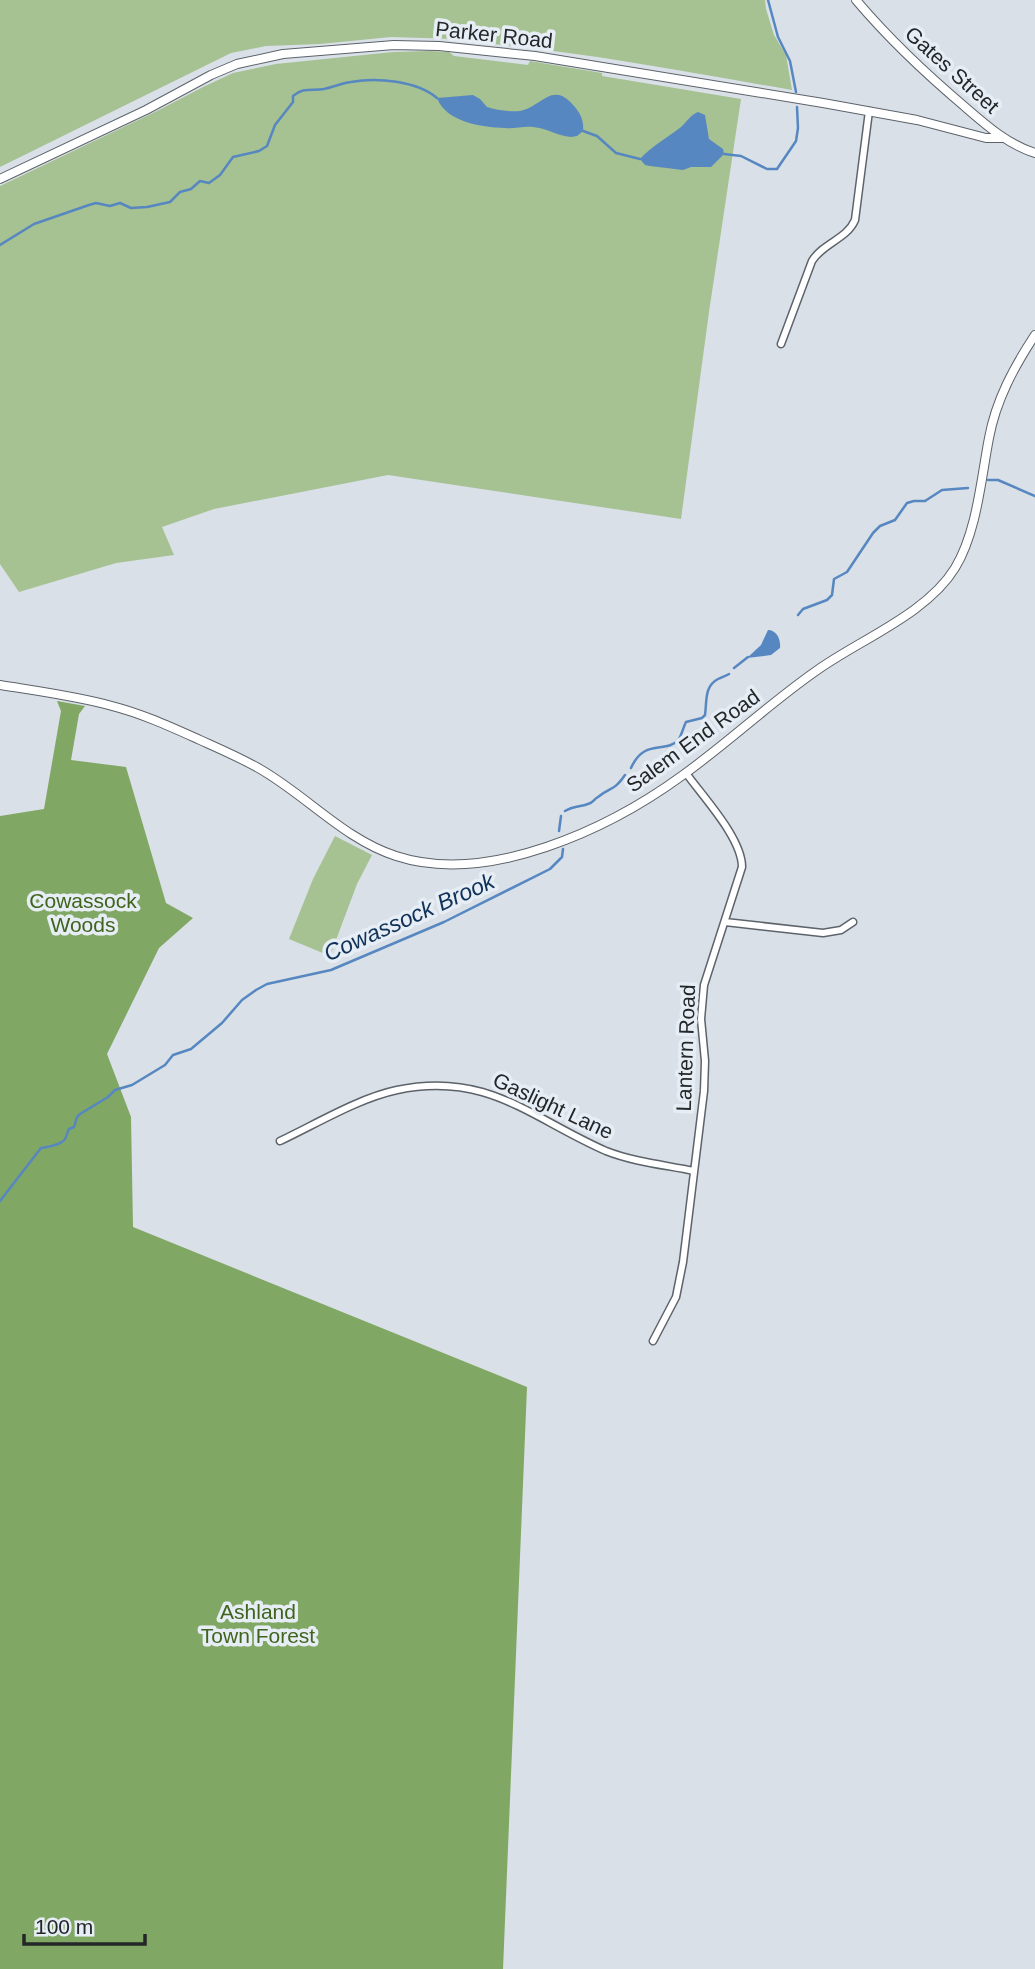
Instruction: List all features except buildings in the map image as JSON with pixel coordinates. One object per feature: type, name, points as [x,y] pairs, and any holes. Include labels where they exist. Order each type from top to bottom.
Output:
[{"type":"street","name":"Gates Street","points":[[856,0],[909,58],[1004,138],[1035,153]]},
{"type":"street","name":"Parker Road","points":[[0,179],[139,114],[206,77],[237,64],[277,55],[356,47],[418,45],[524,55],[869,111],[986,138],[1004,138]]},
{"type":"street","points":[[781,344],[812,261],[821,250],[848,231],[855,220],[869,111]]},
{"type":"street","name":"Salem End Road","points":[[0,685],[114,706],[170,726],[259,768],[287,786],[335,824],[363,842],[397,857],[431,864],[478,864],[529,852],[624,813],[685,773],[805,678],[904,616],[947,579],[961,556],[971,529],[988,440],[1000,400],[1014,368],[1035,335]]},
{"type":"street","name":"Lantern Road","points":[[653,1341],[669,1312],[680,1281],[704,1091],[705,1061],[701,1019],[704,985],[741,876],[742,858],[736,841],[685,773]]},
{"type":"street","points":[[725,922],[823,933],[841,930],[853,922]]},
{"type":"street","name":"Gaslight Lane","points":[[280,1141],[382,1094],[443,1086],[472,1089],[501,1098],[618,1155],[694,1171]]},
{"type":"green space","points":[[0,0],[765,0],[774,35],[786,55],[792,90],[584,55],[456,39],[391,37],[266,46],[231,53],[0,167]]},
{"type":"green space","points":[[430,51],[528,65],[530,61],[741,99],[681,519],[388,475],[214,509],[162,527],[174,555],[116,563],[19,592],[0,564],[0,186],[233,73],[276,64],[393,52]]},
{"type":"green space","name":"Ashland Town Forest","points":[[57,701],[85,706],[79,714],[71,760],[126,767],[166,903],[193,918],[159,948],[107,1054],[131,1117],[133,1227],[527,1387],[503,1969],[0,1969],[0,816],[44,809],[61,711]]},
{"type":"green space","points":[[335,836],[372,855],[357,884],[330,956],[289,939],[313,879]]},
{"type":"water","points":[[473,95],[487,107],[520,111],[547,97],[559,95],[579,112],[583,131],[571,137],[533,127],[508,128],[465,122],[448,113],[437,98]]},
{"type":"water","points":[[698,112],[705,115],[709,139],[723,149],[724,154],[711,167],[691,167],[683,170],[645,165],[640,159],[645,154]]},
{"type":"water","points":[[768,630],[778,636],[780,648],[771,655],[747,658],[761,645]]},
{"type":"waterway","points":[[768,0],[778,37],[790,61],[796,92]]},
{"type":"waterway","points":[[0,245],[34,224],[89,205],[96,203],[110,206],[120,203],[131,208],[147,207],[170,202],[180,192],[191,189],[200,181],[209,183],[220,175],[233,157],[259,151],[267,146],[275,125],[293,102],[293,96],[300,91],[324,89],[344,83],[384,80],[408,84],[437,98]]},
{"type":"waterway","points":[[724,154],[741,156],[767,169],[777,169],[796,141],[797,107]]},
{"type":"waterway","points":[[583,131],[597,136],[616,153],[640,159]]},
{"type":"waterway","name":"Cowassock Brook","points":[[988,480],[998,480],[1035,496]]},
{"type":"waterway","name":"Cowassock Brook","points":[[798,615],[803,609],[827,600],[832,595],[834,579],[847,572],[873,533],[880,526],[895,520],[907,503],[925,501],[942,490],[968,488]]},
{"type":"waterway","name":"Cowassock Brook","points":[[734,668],[748,657]]},
{"type":"waterway","name":"Cowassock Brook","points":[[631,768],[649,749],[674,744],[686,722],[702,718],[705,715],[710,686],[729,674]]},
{"type":"waterway","name":"Cowassock Brook","points":[[565,811],[591,802],[615,787],[625,775]]},
{"type":"waterway","name":"Cowassock Brook","points":[[559,831],[561,816]]},
{"type":"waterway","name":"Cowassock Brook","points":[[0,1201],[41,1148],[66,1138],[80,1114],[115,1090],[132,1085],[165,1065],[173,1055],[191,1049],[256,990],[267,984],[331,970],[444,922],[550,869],[562,857],[563,849]]},
{"type":"park label","name":"Cowassock Woods","points":[[83,913]]}]
